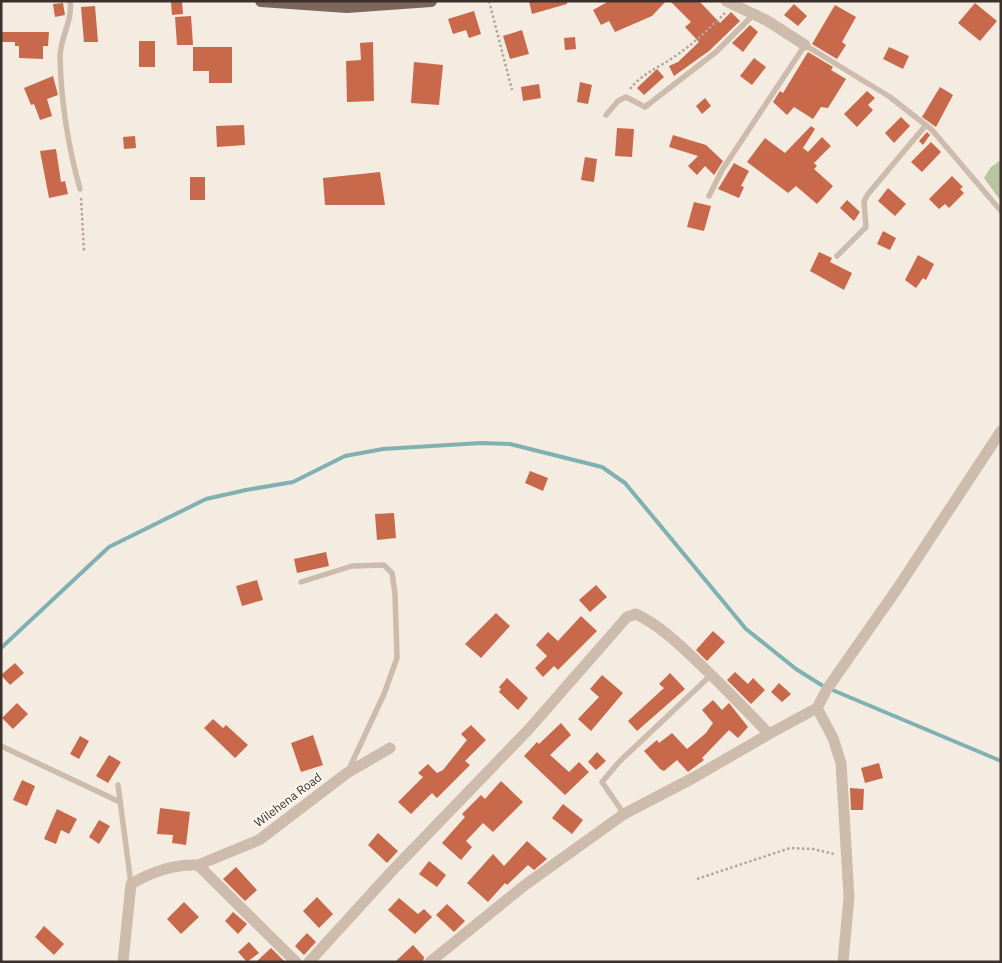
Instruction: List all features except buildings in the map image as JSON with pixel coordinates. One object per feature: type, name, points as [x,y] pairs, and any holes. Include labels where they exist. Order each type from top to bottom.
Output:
[{"type":"main road","points":[[262,1],[302,6],[431,1]]},
{"type":"street","points":[[730,3],[754,14],[805,44]]},
{"type":"street","points":[[430,962],[525,885],[624,814],[693,778],[817,708],[827,689],[914,564],[1001,431]]},
{"type":"street","points":[[309,962],[392,871],[529,729],[627,617],[636,614],[649,620],[675,640],[769,734]]},
{"type":"street","points":[[817,708],[833,738],[841,763],[849,897],[843,962]]},
{"type":"street","name":"Wilehena Road","points":[[131,884],[148,873],[188,864],[198,865],[259,840],[347,773],[390,748]]},
{"type":"street","points":[[198,865],[296,962]]},
{"type":"street","points":[[123,962],[131,884]]},
{"type":"lane","points":[[70,1],[71,17],[63,35],[60,56],[65,125],[80,189]]},
{"type":"lane","points":[[606,115],[618,101],[626,97],[645,107],[716,52],[754,14]]},
{"type":"lane","points":[[709,196],[722,170],[805,44],[890,97],[926,125],[1001,211]]},
{"type":"lane","points":[[837,256],[866,226],[864,201],[872,188],[926,125]]},
{"type":"lane","points":[[301,582],[352,566],[384,565],[392,573],[395,593],[397,658],[384,694],[347,773]]},
{"type":"lane","points":[[624,814],[602,782],[619,762],[711,675]]},
{"type":"lane","points":[[1,746],[120,802]]},
{"type":"lane","points":[[118,785],[131,884]]},
{"type":"path","points":[[489,1],[512,90]]},
{"type":"path","points":[[626,97],[641,76],[674,57],[709,29],[730,3]]},
{"type":"path","points":[[80,189],[84,251]]},
{"type":"path","points":[[697,879],[790,848],[813,849],[848,857]]},
{"type":"green space","points":[[1001,160],[1001,201],[984,178],[991,167]]},
{"type":"waterway","points":[[1,648],[109,547],[206,499],[293,482],[345,456],[383,449],[481,443],[510,444],[602,467],[625,483],[746,629],[796,669],[823,686],[1001,761]]}]
